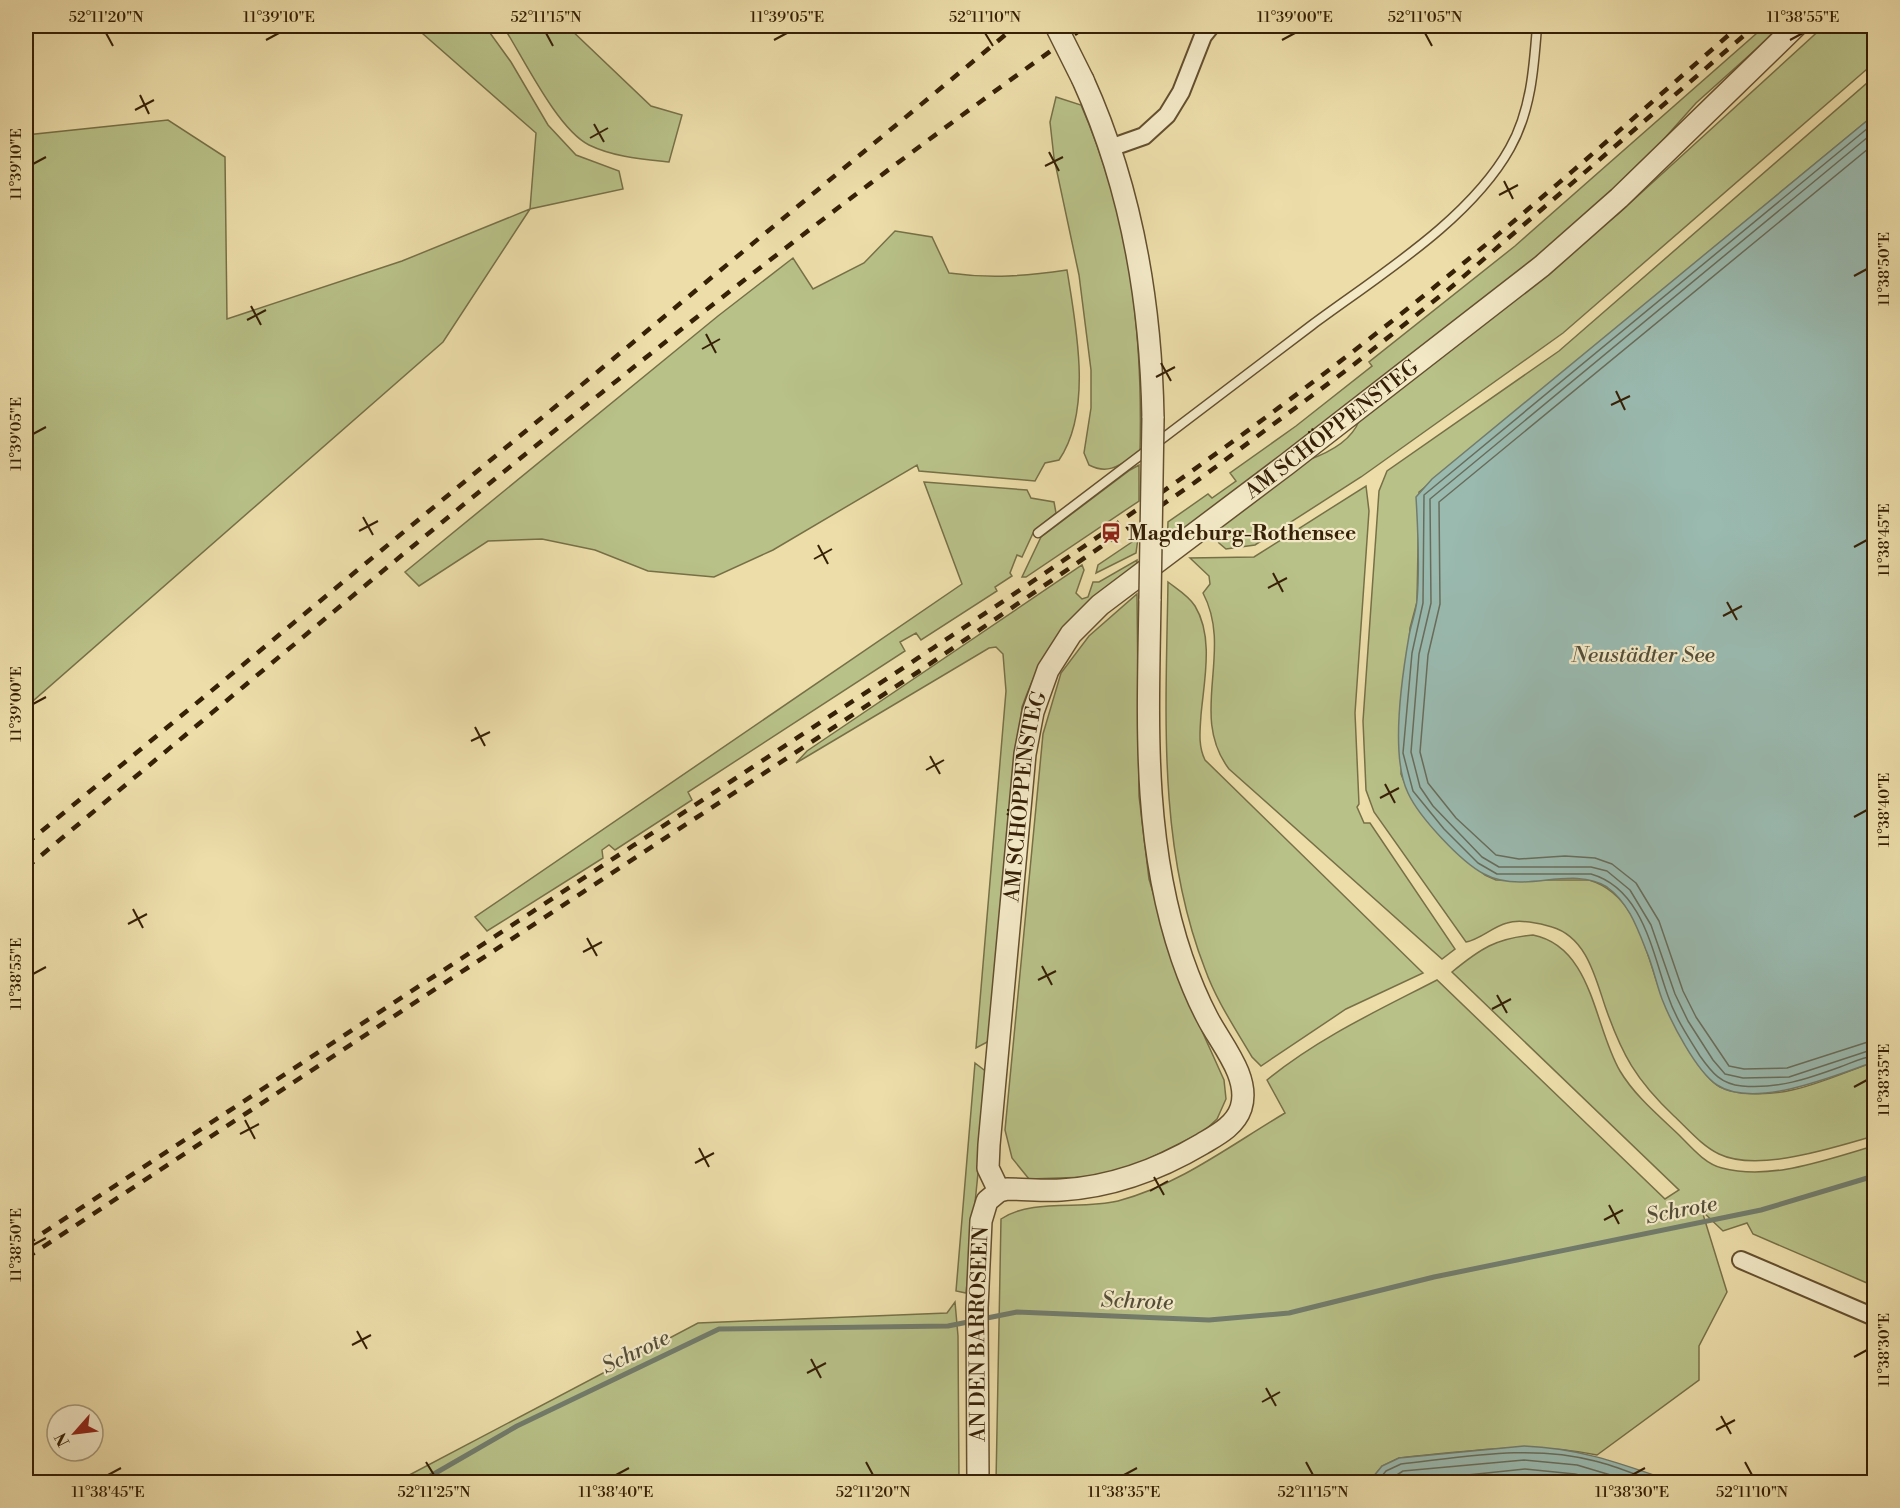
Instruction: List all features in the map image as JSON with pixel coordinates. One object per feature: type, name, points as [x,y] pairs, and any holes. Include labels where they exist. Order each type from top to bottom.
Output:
[{"type":"street","points":[[999,1191],[1082,1188],[1134,1177],[1179,1157],[1221,1132],[1235,1120],[1242,1103],[1242,1086],[1238,1074],[1206,1017],[1186,969],[1160,871],[1149,780],[1153,418],[1151,351],[1143,279],[1131,222],[1110,148],[1083,80],[1056,26]]},
{"type":"street","points":[[1110,148],[1144,136],[1167,115],[1181,92],[1203,36],[1211,26]]},
{"type":"street","name":"AM SCHÖPPENSTEG","points":[[999,1191],[988,1168],[989,1145],[1025,754],[1036,700],[1048,670],[1062,646],[1086,619],[1119,589],[1232,507],[1542,266],[1619,198],[1796,26]]},
{"type":"street","name":"AN DEN BARROSEEN","points":[[978,1482],[977,1308],[983,1213],[987,1202],[999,1191]]},
{"type":"street","points":[[1741,1260],[1875,1317]]},
{"type":"lane","points":[[1038,533],[1363,288],[1445,223],[1477,194],[1509,150],[1522,124],[1528,100],[1537,26]]},
{"type":"green space","points":[[414,26],[485,26],[511,62],[548,125],[576,155],[619,171],[623,189],[530,209],[536,133]]},
{"type":"green space","points":[[503,26],[567,26],[651,106],[682,115],[669,162],[608,152],[589,145],[577,137],[553,108]]},
{"type":"green space","points":[[1765,26],[1782,26],[1696,103],[1630,177],[1529,264],[1167,547],[1168,522],[1208,494],[1212,498],[1236,481],[1230,473],[1296,426],[1372,366],[1369,362],[1515,246]]},
{"type":"green space","points":[[1824,26],[1874,26],[1874,63],[1563,333],[1361,477],[1255,545],[1226,549],[1219,543],[1213,532],[1308,460],[1331,450],[1345,440],[1359,421],[1618,214]]},
{"type":"green space","points":[[1874,77],[1874,115],[1419,492],[1417,602],[1410,628],[1401,774],[1425,817],[1485,875],[1496,880],[1589,880],[1606,888],[1620,899],[1639,930],[1663,999],[1674,1023],[1703,1071],[1712,1082],[1720,1087],[1746,1093],[1784,1092],[1874,1062],[1874,1136],[1818,1152],[1775,1160],[1735,1159],[1713,1151],[1701,1142],[1661,1103],[1640,1078],[1624,1053],[1588,959],[1573,939],[1552,927],[1517,921],[1502,925],[1466,942],[1374,812],[1366,790],[1363,721],[1379,491],[1387,471],[1559,351]]},
{"type":"green space","points":[[1056,97],[1081,105],[1098,147],[1111,190],[1130,275],[1139,362],[1140,452],[1110,469],[1089,465],[1084,453],[1091,408],[1091,370],[1079,275],[1054,158],[1050,122]]},
{"type":"green space","points":[[168,120],[225,157],[227,319],[402,261],[530,209],[443,342],[26,707],[26,135]]},
{"type":"green space","points":[[895,231],[932,237],[949,273],[1008,276],[1067,270],[1079,367],[1076,417],[1069,440],[1059,460],[1045,463],[1035,481],[919,471],[917,465],[773,550],[714,577],[648,571],[595,550],[542,539],[488,541],[419,586],[405,572],[718,316],[793,258],[813,289],[864,263]]},
{"type":"green space","points":[[1139,465],[1139,501],[1026,577],[1022,577],[1041,537]]},
{"type":"green space","points":[[924,482],[1027,490],[1031,498],[1054,502],[1056,513],[1034,531],[1022,557],[1017,555],[1010,573],[1012,576],[995,587],[997,591],[921,640],[916,633],[900,642],[905,651],[688,792],[692,800],[615,850],[609,845],[602,850],[603,858],[487,931],[475,917],[962,584]]},
{"type":"green space","points":[[1366,486],[1369,511],[1355,713],[1359,804],[1357,807],[1364,823],[1370,823],[1455,949],[1442,959],[1229,769],[1217,748],[1212,727],[1214,638],[1211,615],[1203,593],[1210,584],[1209,576],[1190,558],[1254,557]]},
{"type":"green space","points":[[1138,538],[1136,553],[1096,573],[1098,565]]},
{"type":"green space","points":[[1137,560],[1137,568],[1084,608],[1060,633],[1041,663],[1022,707],[991,1040],[976,1048],[1006,691],[1003,654],[996,647],[989,648],[796,763],[807,751],[1082,565],[1084,570],[1076,593],[1082,599],[1088,597],[1093,582],[1099,582]]},
{"type":"green space","points":[[1168,582],[1195,606],[1204,631],[1206,659],[1200,738],[1205,760],[1423,973],[1346,1009],[1261,1066],[1252,1057],[1226,1014],[1209,980],[1190,922],[1179,875],[1172,827],[1166,729]]},
{"type":"green space","points":[[1137,594],[1139,796],[1149,879],[1179,980],[1224,1080],[1226,1099],[1217,1119],[1203,1132],[1134,1166],[1089,1177],[1029,1179],[1012,1158],[1005,1130],[1043,734],[1061,673],[1089,636]]},
{"type":"green space","points":[[1533,935],[1553,942],[1568,955],[1580,972],[1611,1053],[1633,1089],[1693,1150],[1710,1163],[1722,1168],[1741,1171],[1780,1170],[1874,1146],[1874,1286],[1753,1234],[1747,1223],[1723,1231],[1702,1211],[1727,1292],[1699,1346],[1699,1380],[1597,1455],[1523,1448],[1474,1450],[1399,1458],[1382,1466],[1369,1482],[996,1482],[1001,1219],[1013,1213],[1042,1206],[1118,1201],[1183,1175],[1285,1113],[1267,1080],[1307,1051],[1349,1026],[1437,980],[1665,1199],[1679,1190],[1452,972],[1489,946],[1509,939]]},
{"type":"green space","points":[[975,1063],[988,1073],[966,1293],[956,1291]]},
{"type":"green space","points":[[955,1302],[958,1336],[959,1482],[396,1482],[698,1323],[947,1313]]},
{"type":"water","name":"Neustädter See","points":[[1874,115],[1874,1062],[1795,1088],[1752,1094],[1733,1092],[1717,1085],[1709,1078],[1685,1045],[1662,999],[1635,924],[1626,907],[1614,893],[1607,887],[1587,879],[1515,882],[1488,876],[1464,860],[1413,803],[1403,777],[1399,716],[1406,653],[1417,600],[1419,561],[1416,497],[1432,479]]},
{"type":"water","points":[[1524,1446],[1582,1454],[1618,1463],[1674,1482],[1369,1482],[1382,1466],[1399,1458]]},
{"type":"waterway","name":"Schrote","points":[[982,1319],[1017,1312],[1209,1320],[1289,1313],[1434,1277],[1761,1210],[1874,1176]]},
{"type":"waterway","name":"Schrote","points":[[420,1482],[517,1426],[719,1329],[948,1326],[973,1321]]},
{"type":"railway","points":[[26,844],[1016,26]]},
{"type":"railway","points":[[26,868],[417,543],[680,330],[949,125],[1086,26]]},
{"type":"railway","points":[[26,1244],[885,680],[1113,527],[1261,421],[1438,284],[1540,199],[1739,26]]},
{"type":"railway","points":[[26,1258],[918,672],[1194,483],[1352,366],[1449,289],[1755,26]]},
{"type":"place","name":"Magdeburg-Rothensee","points":[[1111,533]]}]
